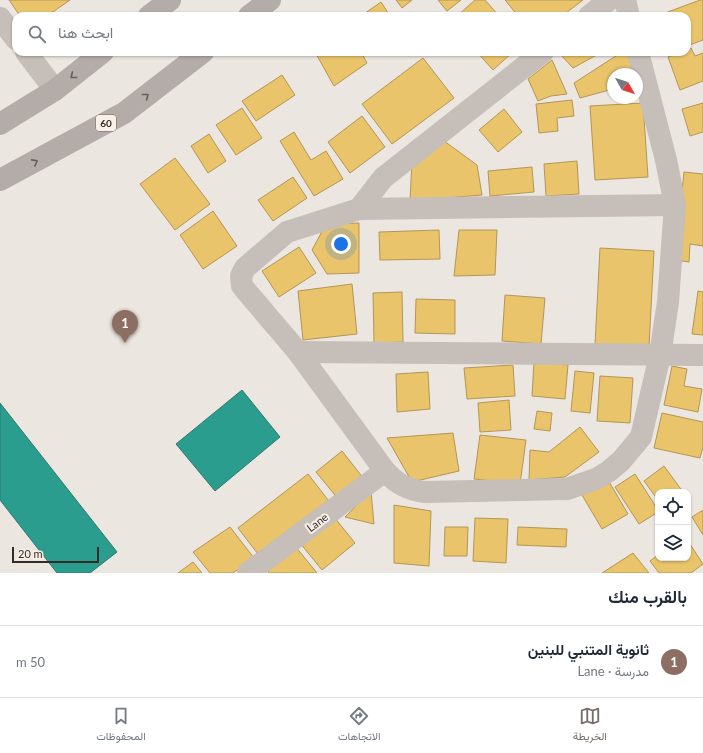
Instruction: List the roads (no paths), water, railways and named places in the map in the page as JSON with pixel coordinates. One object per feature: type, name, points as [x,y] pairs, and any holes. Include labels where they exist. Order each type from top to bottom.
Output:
[{"type":"main road","points":[[154,12],[170,0]]},
{"type":"main road","points":[[255,12],[270,0]]},
{"type":"main road","points":[[0,124],[55,90],[98,56]]},
{"type":"main road","name":"60","points":[[0,180],[124,113],[198,56]]},
{"type":"street","points":[[594,12],[609,0]]},
{"type":"street","points":[[625,0],[628,12]]},
{"type":"street","points":[[0,18],[12,34]]},
{"type":"street","points":[[29,56],[55,90]]},
{"type":"street","points":[[359,209],[384,178],[538,56]]},
{"type":"street","points":[[639,56],[666,160],[674,205],[668,302],[660,355],[641,437],[621,461],[596,479],[567,489],[425,492],[403,486],[385,471],[298,352],[242,286],[241,276],[244,268],[250,261],[287,232],[359,209],[674,205]]},
{"type":"street","points":[[298,352],[703,355]]},
{"type":"street","name":"Lane","points":[[248,573],[385,471]]},
{"type":"place","name":"ثانوية المتنبي للبنين","points":[[125,343]]}]
